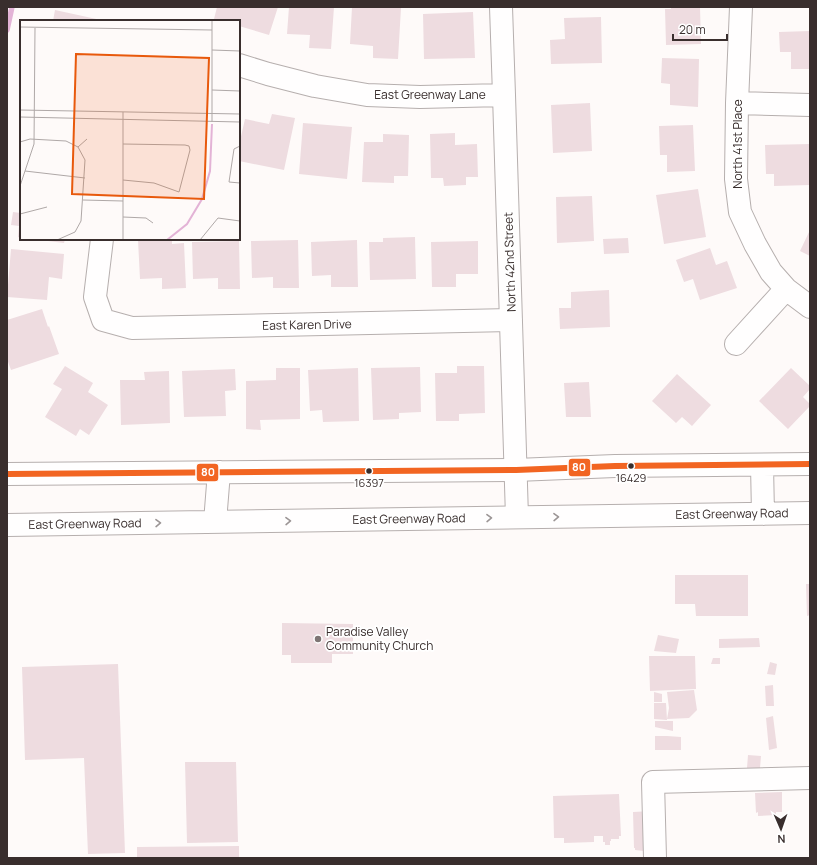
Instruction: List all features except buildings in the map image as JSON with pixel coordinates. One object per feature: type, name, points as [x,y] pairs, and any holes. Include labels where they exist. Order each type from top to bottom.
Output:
[{"type":"street","name":"North 42nd Street","points":[[500,7],[517,517]]},
{"type":"street","name":"North 41st Place","points":[[741,7],[737,103],[736,179],[740,212],[755,244],[771,272],[786,289]]},
{"type":"street","name":"East Greenway Lane","points":[[240,65],[315,86],[367,95],[420,97],[504,95]]},
{"type":"street","points":[[737,103],[810,105]]},
{"type":"street","name":"East Karen Drive","points":[[102,240],[95,297],[103,320],[132,328],[511,320]]},
{"type":"street","points":[[736,344],[786,289],[810,307]]},
{"type":"street","points":[[7,474],[516,470],[615,466],[810,464]]},
{"type":"street","points":[[762,465],[763,514]]},
{"type":"street","points":[[215,522],[218,472]]},
{"type":"street","name":"East Greenway Road","points":[[7,525],[810,513]]},
{"type":"street","points":[[655,858],[653,782],[810,778]]},
{"type":"waterway","points":[[7,30],[12,7]]},
{"type":"transit line","name":"80","points":[[7,474],[516,470],[615,466],[810,464]]},
{"type":"place","name":"16429","points":[[631,466]]},
{"type":"place","name":"16397","points":[[369,471]]},
{"type":"place","name":"Paradise Valley Community Church","points":[[318,639]]}]
